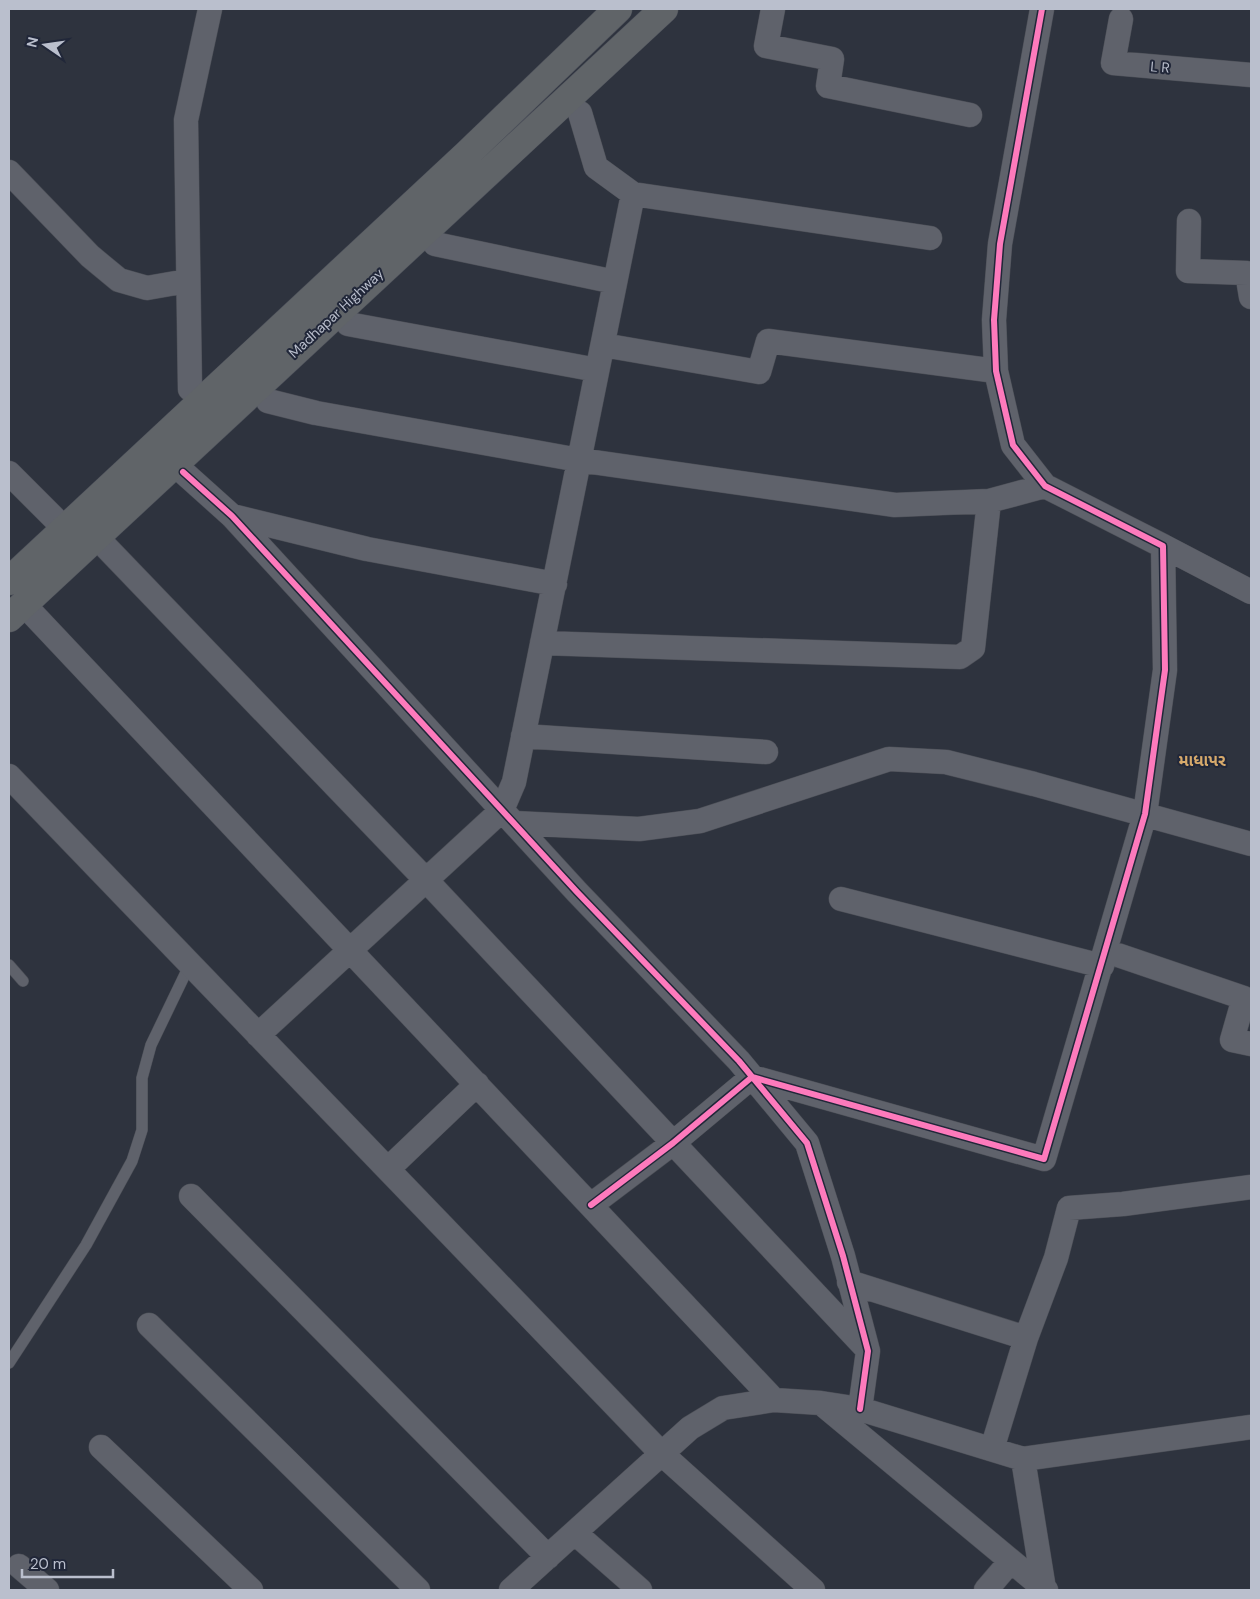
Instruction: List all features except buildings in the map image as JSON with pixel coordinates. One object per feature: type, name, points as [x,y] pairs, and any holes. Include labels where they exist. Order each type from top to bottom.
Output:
[{"type":"highway","name":"Madhapar Highway","points":[[9,581],[468,154],[618,9]]},
{"type":"highway","name":"Madhapar Highway","points":[[21,615],[664,9]]},
{"type":"street","points":[[190,389],[186,120],[210,9]]},
{"type":"street","points":[[772,9],[766,46],[832,59],[828,86],[970,115]]},
{"type":"street","points":[[1042,9],[1000,244],[994,320],[996,371],[1013,445],[1045,486],[1164,546],[1250,585]]},
{"type":"street","name":"L R","points":[[1122,19],[1113,63],[1251,75]]},
{"type":"street","points":[[1251,65],[1251,75]]},
{"type":"street","points":[[580,113],[596,166],[633,194],[930,238]]},
{"type":"street","points":[[9,172],[90,256],[119,280],[147,288],[187,281]]},
{"type":"street","points":[[508,817],[633,194]]},
{"type":"street","points":[[1189,220],[1188,271],[1247,273],[1251,297]]},
{"type":"street","points":[[435,244],[615,282]]},
{"type":"street","points":[[348,324],[597,370]]},
{"type":"street","points":[[603,345],[759,372],[768,341],[996,371]]},
{"type":"street","points":[[268,401],[316,413],[579,460],[895,505],[988,501],[1045,486]]},
{"type":"street","points":[[183,472],[232,516],[508,817],[752,1077],[807,1143],[850,1282],[868,1351],[860,1409]]},
{"type":"street","points":[[9,473],[55,519]]},
{"type":"street","points":[[542,643],[960,657],[973,648],[988,501]]},
{"type":"street","points":[[232,516],[367,549],[555,584]]},
{"type":"street","points":[[104,546],[425,879],[868,1351]]},
{"type":"street","points":[[752,1077],[1044,1159],[1145,814],[1165,670],[1164,546]]},
{"type":"street","points":[[21,615],[350,950],[774,1400]]},
{"type":"street","points":[[523,736],[766,752]]},
{"type":"street","points":[[258,1035],[425,879],[508,817],[639,829],[700,821],[889,759],[946,762],[1251,844]]},
{"type":"street","points":[[9,776],[662,1454],[813,1590]]},
{"type":"street","points":[[841,899],[1104,958],[1244,998],[1232,1040],[1251,1044]]},
{"type":"street","points":[[591,1205],[673,1143],[752,1077]]},
{"type":"street","points":[[388,1169],[477,1084]]},
{"type":"street","points":[[992,1449],[1026,1338],[1056,1258],[1069,1208],[1123,1204],[1251,1187]]},
{"type":"street","points":[[191,1196],[548,1557]]},
{"type":"street","points":[[850,1282],[1026,1338]]},
{"type":"street","points":[[149,1326],[418,1590]]},
{"type":"street","points":[[512,1590],[690,1428],[723,1408],[774,1400],[821,1403],[860,1409],[1023,1459],[1251,1427]]},
{"type":"street","points":[[821,1403],[1045,1590]]},
{"type":"street","points":[[101,1447],[251,1590]]},
{"type":"street","points":[[1023,1459],[1045,1590]]},
{"type":"street","points":[[575,1533],[640,1590]]},
{"type":"street","points":[[986,1590],[1010,1562]]},
{"type":"street","points":[[19,1566],[47,1590]]},
{"type":"lane","points":[[9,1363],[86,1245],[132,1161],[142,1130],[142,1078],[151,1045],[190,964]]},
{"type":"lane","points":[[9,965],[24,982]]},
{"type":"cycle path","points":[[591,1205],[673,1143],[752,1077],[1044,1159],[1145,814],[1165,670],[1163,546],[1045,486],[1013,445],[996,371],[994,320],[1000,244],[1042,9]]},
{"type":"cycle path","points":[[183,472],[232,516],[577,892],[739,1061],[807,1143],[843,1256],[868,1351],[860,1409]]},
{"type":"district","name":"માધાપર","points":[[1202,760]]}]
